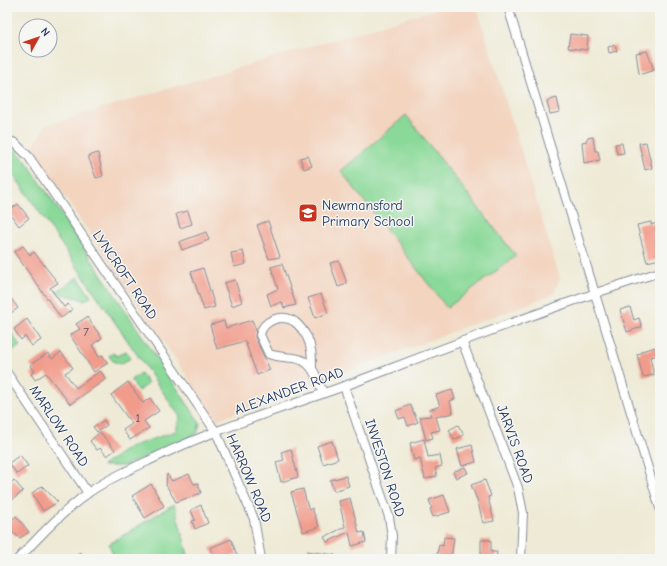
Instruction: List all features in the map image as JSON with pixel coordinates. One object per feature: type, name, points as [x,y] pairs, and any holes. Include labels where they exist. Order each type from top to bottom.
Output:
[{"type":"street","points":[[508,7],[660,508]]},
{"type":"street","name":"LYNCROFT ROAD","points":[[7,140],[15,143],[29,157],[216,432]]},
{"type":"street","name":"ALEXANDER ROAD","points":[[18,559],[44,531],[88,493],[134,467],[216,432],[344,386],[595,292],[660,272]]},
{"type":"street","points":[[312,368],[307,362],[297,358],[269,354],[260,335],[265,324],[275,318],[288,319],[295,322],[302,330],[309,343],[312,368],[322,393]]},
{"type":"street","name":"JARVIS ROAD","points":[[462,341],[518,488],[523,513],[521,559]]},
{"type":"street","name":"MARLOW ROAD","points":[[7,373],[88,493]]},
{"type":"street","name":"INVESTON ROAD","points":[[344,386],[389,517],[392,536],[391,559]]},
{"type":"street","name":"HARROW ROAD","points":[[216,432],[254,519],[259,538],[261,559]]},
{"type":"shaded area","name":"Newmansford Primary School","points":[[443,7],[477,8],[560,278],[554,294],[217,420],[32,149],[45,125]]},
{"type":"green space","points":[[406,115],[516,256],[447,308],[341,171]]},
{"type":"green space","points":[[7,145],[17,151],[28,165],[200,423],[197,434],[124,466],[102,466],[130,447],[176,431],[180,417],[7,165]]},
{"type":"green space","points":[[78,277],[91,297],[84,300],[56,292]]},
{"type":"green space","points":[[7,326],[20,346],[7,355]]},
{"type":"green space","points":[[126,351],[131,358],[120,364],[113,361],[109,356],[113,353],[117,356]]},
{"type":"green space","points":[[141,373],[148,384],[138,391],[131,380]]},
{"type":"green space","points":[[174,504],[189,559],[115,559],[109,544]]},
{"type":"building","points":[[570,34],[588,36],[587,50],[568,48]]},
{"type":"building","points":[[615,45],[617,51],[609,53],[608,47]]},
{"type":"building","points":[[647,51],[654,70],[642,74],[639,73],[636,53]]},
{"type":"building","points":[[557,98],[560,112],[550,114],[547,101]]},
{"type":"building","points":[[593,137],[595,151],[598,151],[600,160],[584,163],[582,142],[587,141],[587,138]]},
{"type":"building","points":[[646,142],[652,168],[645,170],[639,143]]},
{"type":"building","points":[[622,143],[624,153],[617,154],[615,144]]},
{"type":"building","points":[[98,153],[103,176],[96,178],[88,156]]},
{"type":"building","points":[[308,156],[312,166],[304,169],[300,158]]},
{"type":"building","points":[[18,204],[29,218],[19,226],[8,211]]},
{"type":"building","points":[[188,211],[192,224],[180,228],[176,214]]},
{"type":"building","points":[[268,221],[280,257],[269,259],[257,225]]},
{"type":"building","points":[[651,222],[651,225],[660,222],[660,259],[647,262],[637,225]]},
{"type":"building","points":[[206,232],[209,240],[182,250],[179,242]]},
{"type":"building","points":[[23,246],[30,255],[34,252],[58,283],[50,288],[64,307],[68,304],[72,310],[61,318],[14,252]]},
{"type":"building","points":[[243,251],[246,264],[234,267],[231,253]]},
{"type":"building","points":[[339,261],[347,284],[338,287],[330,263]]},
{"type":"building","points":[[282,264],[296,305],[284,308],[282,302],[271,306],[267,294],[278,289],[271,267]]},
{"type":"building","points":[[203,268],[215,307],[204,310],[191,272]]},
{"type":"building","points":[[235,280],[242,302],[232,306],[224,283]]},
{"type":"building","points":[[7,293],[18,308],[7,316]]},
{"type":"building","points":[[321,294],[328,313],[315,318],[308,298]]},
{"type":"building","points":[[630,307],[634,320],[639,318],[642,327],[627,332],[620,310]]},
{"type":"building","points":[[87,317],[102,338],[92,345],[99,357],[102,355],[108,363],[94,372],[70,335],[80,329],[76,324]]},
{"type":"building","points":[[27,319],[41,340],[32,346],[25,336],[21,340],[14,329]]},
{"type":"building","points":[[252,320],[256,330],[255,337],[270,370],[257,375],[245,341],[217,349],[210,325],[224,321],[226,328]]},
{"type":"building","points":[[660,346],[660,355],[650,357],[654,375],[643,377],[637,354],[641,353],[641,351]]},
{"type":"building","points":[[61,352],[73,368],[65,373],[76,388],[100,371],[106,379],[70,404],[46,373],[35,380],[31,374],[35,371],[30,365],[48,353],[52,359]]},
{"type":"building","points":[[128,382],[143,403],[150,398],[159,411],[144,421],[149,428],[130,440],[123,430],[132,424],[111,395]]},
{"type":"building","points":[[452,390],[455,399],[450,401],[453,413],[436,417],[440,430],[431,432],[433,438],[426,440],[420,417],[431,416],[429,410],[440,406],[436,395]]},
{"type":"building","points":[[410,405],[418,422],[408,426],[405,417],[399,419],[396,411]]},
{"type":"building","points":[[104,420],[107,425],[97,432],[93,427]]},
{"type":"building","points":[[458,425],[464,435],[454,440],[449,430]]},
{"type":"building","points":[[100,432],[115,450],[107,456],[100,448],[97,450],[90,441]]},
{"type":"building","points":[[424,439],[428,457],[440,455],[442,466],[435,468],[437,476],[425,479],[420,458],[414,460],[410,443]]},
{"type":"building","points":[[332,441],[338,459],[323,464],[317,446]]},
{"type":"building","points":[[472,445],[476,462],[462,466],[457,449]]},
{"type":"building","points":[[291,449],[298,477],[281,482],[276,462],[284,460],[281,452]]},
{"type":"building","points":[[20,455],[28,466],[17,474],[9,463]]},
{"type":"building","points":[[465,467],[468,473],[456,478],[453,472]]},
{"type":"building","points":[[167,474],[172,481],[189,474],[194,484],[198,483],[201,493],[176,502],[166,485]]},
{"type":"building","points":[[346,476],[349,486],[334,491],[330,480]]},
{"type":"building","points":[[14,480],[23,491],[7,504],[7,486]]},
{"type":"building","points":[[485,480],[491,496],[488,497],[494,521],[483,523],[478,502],[471,485]]},
{"type":"building","points":[[151,484],[164,506],[145,518],[132,496]]},
{"type":"building","points":[[42,486],[58,502],[43,511],[32,493]]},
{"type":"building","points":[[303,489],[308,508],[309,510],[312,508],[319,527],[303,532],[291,492]]},
{"type":"building","points":[[444,495],[450,512],[433,517],[429,500]]},
{"type":"building","points":[[350,498],[359,533],[364,532],[366,542],[352,546],[349,532],[327,542],[324,537],[345,527],[339,501]]},
{"type":"building","points":[[201,505],[208,523],[195,529],[192,521],[195,520],[191,510]]},
{"type":"building","points":[[16,516],[29,532],[20,538],[7,529],[7,524]]},
{"type":"building","points":[[444,537],[454,538],[451,559],[436,558],[439,545],[443,546]]},
{"type":"building","points":[[231,539],[237,555],[223,559],[216,559],[210,548]]},
{"type":"building","points":[[481,540],[491,540],[491,552],[497,552],[496,559],[481,559]]},
{"type":"building","points":[[307,551],[335,555],[335,559],[306,559]]},
{"type":"building","points":[[80,552],[87,559],[72,559]]},
{"type":"place","name":"Newmansford Primary School","points":[[308,213]]}]
